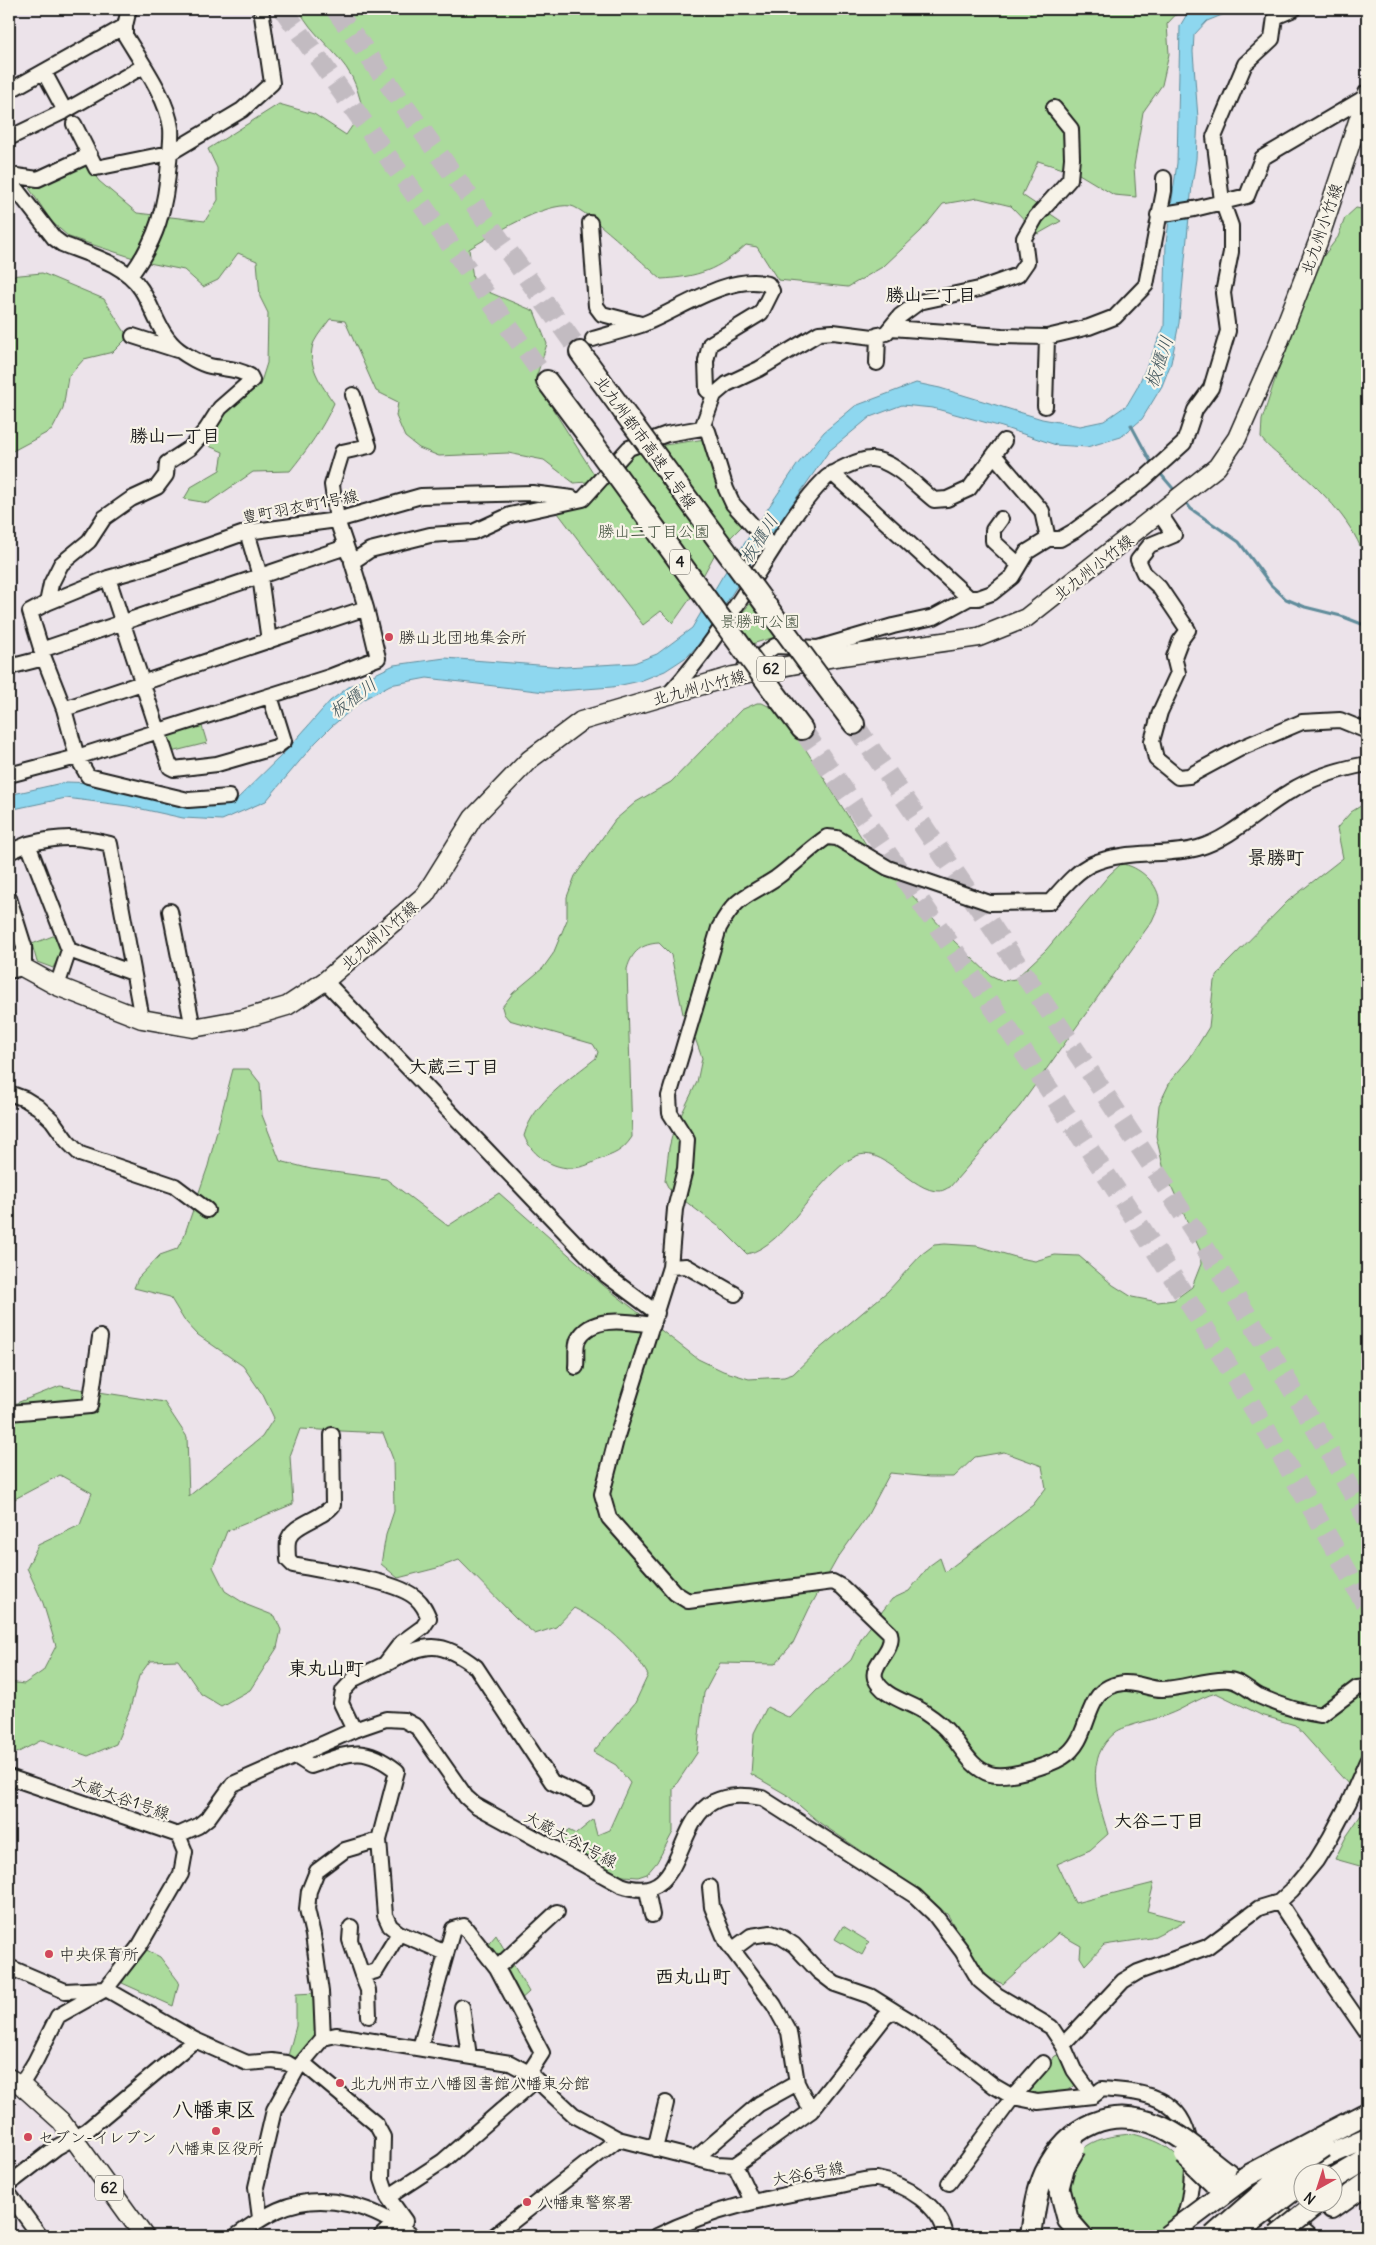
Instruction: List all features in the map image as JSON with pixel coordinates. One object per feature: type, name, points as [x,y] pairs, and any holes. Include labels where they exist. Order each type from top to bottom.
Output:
[{"type":"highway","name":"北九州都市高速４号線","points":[[587,346],[623,410],[854,724]]},
{"type":"highway","name":"4","points":[[548,381],[802,729]]},
{"type":"highway","points":[[1213,2236],[1283,2175],[1331,2137],[1367,2112]]},
{"type":"highway","points":[[1031,2236],[1038,2194],[1045,2174],[1058,2152],[1069,2138],[1083,2127],[1097,2120],[1112,2118],[1131,2118],[1162,2127],[1175,2134],[1219,2177],[1286,2236]]},
{"type":"highway","points":[[1167,2236],[1248,2176],[1331,2137],[1367,2124]]},
{"type":"highway","points":[[1070,2236],[1057,2211],[1059,2186],[1064,2167],[1072,2151],[1088,2137],[1112,2126],[1133,2127],[1159,2136],[1306,2236]]},
{"type":"highway","points":[[1332,2162],[1367,2138]]},
{"type":"highway","points":[[1341,2162],[1367,2148]]},
{"type":"highway","points":[[1344,2173],[1367,2159]]},
{"type":"highway","points":[[1344,2188],[1367,2172]]},
{"type":"highway","points":[[1344,2193],[1367,2183]]},
{"type":"highway","points":[[1059,2186],[1068,2220],[1082,2236]]},
{"type":"highway","points":[[1190,2236],[1239,2194],[1294,2186]]},
{"type":"highway","points":[[1233,2236],[1294,2188]]},
{"type":"highway","points":[[1253,2236],[1294,2189]]},
{"type":"highway","points":[[1277,2236],[1311,2212]]},
{"type":"highway","points":[[1296,2236],[1317,2212]]},
{"type":"main road","name":"北九州小竹線","points":[[9,956],[16,970],[142,1019],[193,1028],[243,1019],[287,1006],[325,981],[425,895],[473,818],[529,760],[581,721],[733,676],[835,657],[979,637],[1026,618],[1160,514],[1217,467],[1237,438],[1277,347],[1318,242],[1366,96]]},
{"type":"main road","name":"62","points":[[13,2085],[62,2121],[144,2236]]},
{"type":"street","points":[[9,90],[44,72],[141,9]]},
{"type":"street","points":[[74,124],[96,168],[170,153],[242,110],[272,83],[261,9]]},
{"type":"street","points":[[733,676],[775,646],[818,648],[893,626],[934,617],[969,598],[978,598],[992,593],[1012,577],[1027,552],[1048,539],[1060,539],[1074,531],[1143,480],[1184,443],[1195,410],[1211,388],[1228,331],[1223,293],[1231,252],[1231,226],[1222,201],[1214,137],[1245,64],[1272,39],[1275,17],[1294,9]]},
{"type":"street","points":[[127,17],[126,35],[166,109],[171,128],[168,182],[161,218],[154,238],[142,260],[130,276]]},
{"type":"street","points":[[9,138],[65,110],[144,66]]},
{"type":"street","points":[[44,72],[65,110]]},
{"type":"street","points":[[1158,215],[1194,209],[1247,196],[1262,158],[1366,96]]},
{"type":"street","points":[[702,428],[714,395],[728,384],[759,369],[819,333],[833,332],[873,337],[891,328],[900,316],[919,302],[980,289],[1018,275],[1027,262],[1024,238],[1036,217],[1070,179],[1072,158],[1071,130],[1054,108]]},
{"type":"street","points":[[9,174],[38,179],[90,155]]},
{"type":"street","points":[[891,328],[1002,336],[1047,337],[1090,327],[1115,317],[1146,285],[1164,191],[1164,178]]},
{"type":"street","points":[[9,180],[58,241],[120,268],[130,276],[140,288],[167,338],[180,351]]},
{"type":"street","points":[[590,223],[596,306],[602,314],[642,324]]},
{"type":"street","points":[[587,346],[730,285],[756,281],[768,284],[772,291],[761,312],[710,344],[706,361],[707,390],[714,395]]},
{"type":"street","points":[[877,362],[878,335]]},
{"type":"street","points":[[47,603],[51,584],[62,564],[88,541],[104,518],[131,499],[157,486],[166,475],[167,463],[190,448],[206,430],[220,408],[252,380],[242,370],[208,366],[180,351],[133,336]]},
{"type":"street","points":[[1045,406],[1047,337]]},
{"type":"street","points":[[9,775],[77,757],[160,731],[329,677],[378,658],[366,608],[337,520],[332,485],[342,452],[369,446],[353,395]]},
{"type":"street","points":[[352,562],[370,550],[430,535],[473,532],[510,515],[583,499],[629,448],[666,434],[702,428],[708,431],[726,489],[733,504],[772,547]]},
{"type":"street","points":[[669,694],[692,669],[723,627],[772,547],[803,504],[825,478],[832,473],[870,458],[888,463],[934,500],[947,499],[970,489],[1004,441]]},
{"type":"street","points":[[994,455],[1042,511],[1048,539]]},
{"type":"street","points":[[832,473],[969,598]]},
{"type":"street","name":"豊町羽衣町1号線","points":[[42,654],[30,612],[108,578],[151,566],[247,532],[337,520],[421,496],[532,493],[583,499]]},
{"type":"street","points":[[1160,514],[1174,535],[1150,545],[1138,560],[1144,574],[1159,587],[1188,630],[1180,641],[1174,657],[1178,673],[1160,712],[1152,741],[1156,759],[1178,777],[1189,776],[1241,748],[1302,722],[1340,720],[1367,731]]},
{"type":"street","points":[[1001,518],[994,530],[993,541],[1019,565]]},
{"type":"street","points":[[247,532],[260,576],[269,640]]},
{"type":"street","points":[[9,667],[124,623],[346,547]]},
{"type":"street","points":[[108,578],[160,731],[170,767],[174,769],[218,764],[276,747],[284,741],[270,696]]},
{"type":"street","points":[[64,709],[144,684],[366,608]]},
{"type":"street","points":[[42,654],[64,709],[77,757],[88,776],[188,800],[229,797]]},
{"type":"street","points":[[1367,764],[1346,768],[1314,779],[1289,792],[1217,840],[1198,848],[1131,856],[1092,864],[1067,884],[1050,902],[990,903],[952,892],[888,868],[836,838],[827,837],[776,878],[737,900],[728,911],[719,928],[670,1096],[670,1113],[687,1140],[685,1169],[675,1209],[670,1266],[617,1436],[602,1494],[610,1518],[675,1593],[688,1601],[833,1582],[842,1587],[890,1633],[889,1647],[875,1670],[876,1678],[881,1686],[891,1695],[923,1711],[949,1733],[966,1756],[984,1772],[1014,1774],[1061,1758],[1071,1751],[1082,1737],[1093,1702],[1100,1692],[1110,1686],[1125,1683],[1161,1689],[1230,1680],[1259,1695],[1303,1712],[1321,1715],[1357,1688],[1367,1686]]},
{"type":"street","points":[[9,852],[28,844],[57,837],[88,838],[110,844],[142,1019]]},
{"type":"street","points":[[28,844],[70,950],[57,986]]},
{"type":"street","points":[[9,898],[24,946],[16,970]]},
{"type":"street","points":[[170,910],[193,1028]]},
{"type":"street","points":[[70,950],[134,973]]},
{"type":"street","points":[[325,981],[606,1275],[655,1319]]},
{"type":"street","points":[[9,1093],[25,1099],[38,1107],[52,1120],[67,1141],[80,1154],[175,1186],[207,1210]]},
{"type":"street","points":[[670,1266],[686,1266],[735,1294]]},
{"type":"street","points":[[576,1367],[577,1340],[587,1329],[610,1320],[655,1319]]},
{"type":"street","points":[[9,1413],[90,1406],[100,1337]]},
{"type":"street","points":[[332,1435],[333,1505],[328,1511],[294,1530],[288,1539],[288,1560],[293,1565],[387,1584],[416,1597],[425,1608],[429,1618],[423,1626],[401,1643],[385,1664]]},
{"type":"street","points":[[354,1730],[341,1703],[343,1691],[354,1679],[414,1649],[440,1646],[461,1655],[476,1667],[552,1782],[586,1798]]},
{"type":"street","name":"大蔵大谷1号線","points":[[9,1777],[178,1835],[198,1826],[209,1818],[233,1784],[354,1730],[386,1719],[404,1720],[417,1727],[466,1797],[484,1812],[621,1885],[633,1890],[647,1890]]},
{"type":"street","points":[[297,1757],[311,1766],[351,1753],[379,1757],[397,1771],[379,1840],[385,1915],[390,1926],[399,1933],[446,1953]]},
{"type":"street","points":[[1063,2045],[1123,1981],[1130,1976],[1178,1956],[1207,1947],[1259,1908],[1279,1902],[1292,1890],[1316,1861],[1349,1802],[1367,1761]]},
{"type":"street","points":[[652,1915],[647,1890],[657,1885],[668,1875],[699,1815],[712,1803],[726,1797],[743,1795],[762,1798],[915,1896],[934,1914],[962,1951],[979,1980],[998,1995],[1051,2027],[1063,2045],[1074,2070],[1093,2096]]},
{"type":"street","points":[[13,2085],[58,2016],[106,1989],[140,1945],[181,1874],[185,1852],[178,1835]]},
{"type":"street","points":[[323,2038],[321,1992],[313,1935],[307,1909],[309,1891],[317,1871],[345,1850],[379,1840]]},
{"type":"street","points":[[710,1887],[712,1907],[732,1950],[774,2005],[789,2032],[797,2083],[811,2111]]},
{"type":"street","points":[[1279,1902],[1367,2033]]},
{"type":"street","points":[[496,1968],[557,1912]]},
{"type":"street","points":[[388,2197],[442,2160],[532,2077],[542,2053],[496,1968],[464,1926],[453,1929],[420,2048]]},
{"type":"street","points":[[351,1927],[350,1940],[368,1990],[370,2016]]},
{"type":"street","points":[[362,1975],[376,1971],[399,1933]]},
{"type":"street","points":[[732,1950],[751,1936],[771,1933],[780,1936],[794,1945],[818,1972],[835,1984],[870,1996],[912,2022],[994,2086],[1013,2097],[1038,2102],[1093,2096],[1102,2089],[1128,2091],[1152,2097],[1172,2108],[1182,2122],[1192,2150],[1192,2179],[1186,2215],[1175,2236]]},
{"type":"street","points":[[9,1967],[65,1991],[106,1989],[195,2040],[247,2063],[272,2061],[300,2066],[376,2124],[383,2137],[382,2179],[388,2197],[406,2221],[394,2224],[381,2236]]},
{"type":"street","points":[[462,2007],[469,2056]]},
{"type":"street","points":[[260,2218],[256,2187],[274,2110],[300,2066],[323,2038],[336,2035],[510,2062],[532,2077],[574,2115],[618,2139],[716,2164],[735,2166],[811,2111],[885,2017],[894,2011]]},
{"type":"street","points":[[9,2184],[57,2147],[74,2139],[195,2040]]},
{"type":"street","points":[[949,2183],[1013,2097],[1043,2063]]},
{"type":"street","points":[[696,2158],[759,2104],[797,2083]]},
{"type":"street","points":[[655,2148],[666,2103]]},
{"type":"street","points":[[494,2236],[618,2139]]},
{"type":"street","points":[[735,2166],[752,2201]]},
{"type":"street","name":"大谷6号線","points":[[657,2236],[683,2223],[752,2201],[875,2179],[902,2187],[927,2204],[945,2227],[946,2236]]},
{"type":"street","points":[[9,2194],[40,2236]]},
{"type":"street","points":[[236,2236],[260,2218],[280,2209],[301,2203],[322,2201],[342,2203],[368,2210],[412,2236]]},
{"type":"green space","points":[[299,9],[1181,9],[1167,24],[1169,54],[1162,85],[1143,112],[1134,166],[1136,197],[1114,195],[1079,174],[1038,161],[1022,195],[1061,221],[1038,234],[1011,206],[978,198],[943,204],[921,231],[884,266],[848,287],[778,280],[757,247],[746,245],[726,261],[707,271],[661,279],[589,216],[571,206],[560,206],[533,214],[469,249],[474,286],[534,311],[547,344],[535,381],[594,474],[587,482],[574,483],[544,460],[508,453],[439,456],[419,448],[405,437],[396,416],[398,402],[376,391],[345,321],[330,319],[314,342],[312,358],[316,374],[334,403],[314,438],[290,471],[253,472],[208,503],[184,499],[191,487],[220,470],[223,452],[209,446],[216,429],[226,413],[260,385],[267,363],[268,313],[260,297],[257,261],[238,253],[218,280],[203,287],[184,270],[149,263],[69,237],[52,222],[29,188],[86,163],[99,181],[137,213],[205,221],[218,200],[217,168],[208,149],[279,104],[314,114],[346,135],[363,110],[355,85],[340,59],[310,27]]},
{"type":"green space","points":[[1356,208],[1367,210],[1367,567],[1357,540],[1333,505],[1313,484],[1261,438],[1262,420],[1282,358],[1319,262],[1338,237],[1345,218]]},
{"type":"green space","points":[[42,273],[104,299],[128,337],[113,352],[84,359],[68,377],[63,409],[52,430],[9,453],[9,381],[12,356],[9,353],[9,276]]},
{"type":"green space","name":"勝山二丁目公園","points":[[705,439],[708,442],[742,526],[716,552],[692,596],[673,623],[661,611],[643,625],[558,513],[584,505],[596,496],[638,449]]},
{"type":"green space","name":"景勝町公園","points":[[760,591],[795,631],[732,650],[734,623]]},
{"type":"green space","points":[[757,703],[762,703],[772,708],[801,742],[867,846],[954,941],[990,975],[1003,981],[1015,979],[1046,950],[1109,875],[1121,864],[1134,868],[1147,877],[1156,889],[1159,903],[1152,921],[1020,1106],[950,1187],[941,1191],[929,1189],[875,1156],[865,1154],[854,1157],[827,1179],[775,1238],[762,1248],[747,1254],[722,1229],[669,1189],[665,1181],[673,1132],[697,1082],[702,1058],[695,1038],[683,1014],[671,955],[659,943],[653,944],[638,950],[629,963],[627,969],[632,1137],[617,1152],[584,1166],[562,1167],[546,1161],[533,1150],[524,1136],[535,1112],[564,1083],[596,1058],[598,1052],[593,1044],[509,1020],[504,1014],[502,1007],[513,993],[543,968],[553,954],[567,920],[567,897],[575,876],[615,820],[636,802],[671,782],[741,710]]},
{"type":"green space","points":[[201,723],[207,743],[171,752],[165,734]]},
{"type":"green space","points":[[1367,802],[1367,1805],[1295,1725],[1261,1715],[1216,1693],[1167,1715],[1120,1730],[1105,1743],[1099,1754],[1096,1767],[1097,1793],[1108,1834],[1090,1850],[1057,1864],[1075,1903],[1154,1883],[1147,1911],[1185,1921],[1151,1938],[1104,1945],[1085,1965],[1080,1957],[1081,1946],[1058,1933],[1003,1984],[985,1976],[969,1953],[948,1915],[917,1888],[820,1823],[787,1795],[751,1774],[754,1733],[767,1707],[790,1718],[816,1691],[851,1660],[862,1637],[892,1599],[909,1591],[929,1566],[940,1558],[945,1572],[1033,1505],[1046,1488],[1042,1466],[1004,1452],[975,1457],[954,1477],[929,1477],[890,1473],[866,1518],[837,1559],[809,1609],[793,1643],[775,1664],[720,1663],[704,1693],[697,1753],[673,1789],[673,1832],[657,1862],[647,1874],[638,1877],[623,1876],[600,1869],[561,1846],[568,1830],[576,1834],[593,1820],[597,1835],[609,1830],[630,1783],[616,1765],[593,1752],[635,1703],[648,1675],[634,1654],[616,1636],[574,1608],[556,1627],[535,1634],[516,1618],[459,1560],[398,1578],[381,1564],[386,1535],[394,1511],[393,1459],[383,1433],[300,1429],[290,1456],[293,1504],[227,1531],[213,1567],[225,1591],[247,1605],[275,1616],[281,1630],[277,1648],[250,1690],[221,1706],[201,1694],[178,1660],[150,1661],[139,1676],[130,1709],[116,1744],[88,1756],[42,1740],[9,1757],[9,1682],[24,1684],[43,1671],[56,1646],[43,1603],[27,1568],[38,1545],[80,1525],[92,1493],[60,1475],[9,1502],[9,1406],[60,1386],[164,1402],[187,1437],[189,1496],[262,1437],[274,1418],[263,1395],[243,1366],[198,1335],[184,1320],[170,1297],[134,1288],[138,1278],[160,1255],[177,1249],[184,1236],[208,1166],[233,1069],[249,1069],[260,1083],[262,1115],[280,1161],[311,1169],[386,1179],[448,1226],[499,1193],[603,1285],[698,1359],[723,1371],[749,1379],[784,1377],[793,1374],[818,1350],[888,1291],[922,1254],[934,1245],[977,1246],[1035,1261],[1055,1255],[1079,1256],[1113,1285],[1132,1297],[1158,1302],[1174,1300],[1192,1287],[1201,1264],[1200,1250],[1164,1170],[1156,1136],[1159,1105],[1171,1080],[1190,1058],[1209,1027],[1214,981],[1225,965],[1288,901],[1343,858],[1337,828],[1351,812]]},
{"type":"green space","points":[[58,934],[63,948],[53,968],[37,962],[32,944]]},
{"type":"green space","points":[[1367,1806],[1367,1868],[1335,1859],[1346,1837]]},
{"type":"green space","points":[[843,1926],[869,1942],[862,1955],[835,1939]]},
{"type":"green space","points":[[496,1935],[529,1992],[519,2001],[485,1948]]},
{"type":"green space","points":[[143,1948],[160,1957],[179,1982],[173,2006],[122,1983]]},
{"type":"green space","points":[[315,1993],[318,2035],[303,2060],[288,2056],[296,2026],[296,1994]]},
{"type":"green space","points":[[1061,2054],[1077,2083],[1072,2088],[1061,2093],[1048,2096],[1029,2096],[1025,2091],[1055,2056]]},
{"type":"green space","points":[[1133,2134],[1151,2139],[1165,2146],[1189,2170],[1181,2220],[1157,2236],[1091,2236],[1068,2205],[1070,2171],[1074,2160],[1088,2145],[1097,2140]]},
{"type":"water","name":"板櫃川","points":[[1190,9],[1237,9],[1207,21],[1194,35],[1193,52],[1198,118],[1196,159],[1179,323],[1171,363],[1162,386],[1142,419],[1121,437],[1087,447],[1056,445],[1002,427],[933,408],[902,405],[870,417],[829,451],[750,565],[705,637],[688,656],[665,671],[640,681],[612,687],[545,692],[427,678],[390,685],[364,699],[332,726],[315,743],[266,801],[222,820],[183,818],[128,806],[66,798],[9,810],[9,795],[66,782],[98,783],[212,804],[234,802],[286,751],[330,701],[350,686],[394,665],[445,658],[565,667],[634,663],[657,654],[692,628],[722,577],[797,465],[824,432],[855,406],[916,383],[940,388],[1042,419],[1080,426],[1104,421],[1127,405],[1137,388],[1164,327],[1166,243],[1177,163],[1180,26]]},
{"type":"waterway","points":[[1131,425],[1153,466]]},
{"type":"waterway","points":[[1159,472],[1176,492]]},
{"type":"waterway","points":[[1184,500],[1191,509],[1239,542],[1271,585],[1286,599],[1305,607],[1341,616],[1367,626]]},
{"type":"tunnel","points":[[283,9],[547,381]]},
{"type":"tunnel","points":[[335,9],[580,352]]},
{"type":"tunnel","points":[[854,724],[1053,1017],[1184,1215],[1308,1416],[1367,1519]]},
{"type":"tunnel","points":[[802,729],[1003,1021],[1150,1242],[1263,1425],[1367,1607]]},
{"type":"place","name":"勝山北団地集会所","points":[[389,637]]},
{"type":"place","name":"中央保育所","points":[[49,1954]]},
{"type":"place","name":"北九州市立八幡図書館八幡東分館","points":[[340,2083]]},
{"type":"place","name":"八幡東区役所","points":[[216,2131]]},
{"type":"place","name":"セブン-イレブン","points":[[28,2137]]},
{"type":"place","name":"八幡東警察署","points":[[527,2202]]},
{"type":"district","name":"勝山二丁目","points":[[931,295]]},
{"type":"district","name":"勝山一丁目","points":[[175,436]]},
{"type":"district","name":"景勝町","points":[[1276,857]]},
{"type":"district","name":"大蔵三丁目","points":[[454,1067]]},
{"type":"district","name":"東丸山町","points":[[326,1668]]},
{"type":"district","name":"大谷二丁目","points":[[1159,1821]]},
{"type":"district","name":"西丸山町","points":[[693,1976]]},
{"type":"district","name":"八幡東区","points":[[214,2110]]}]
